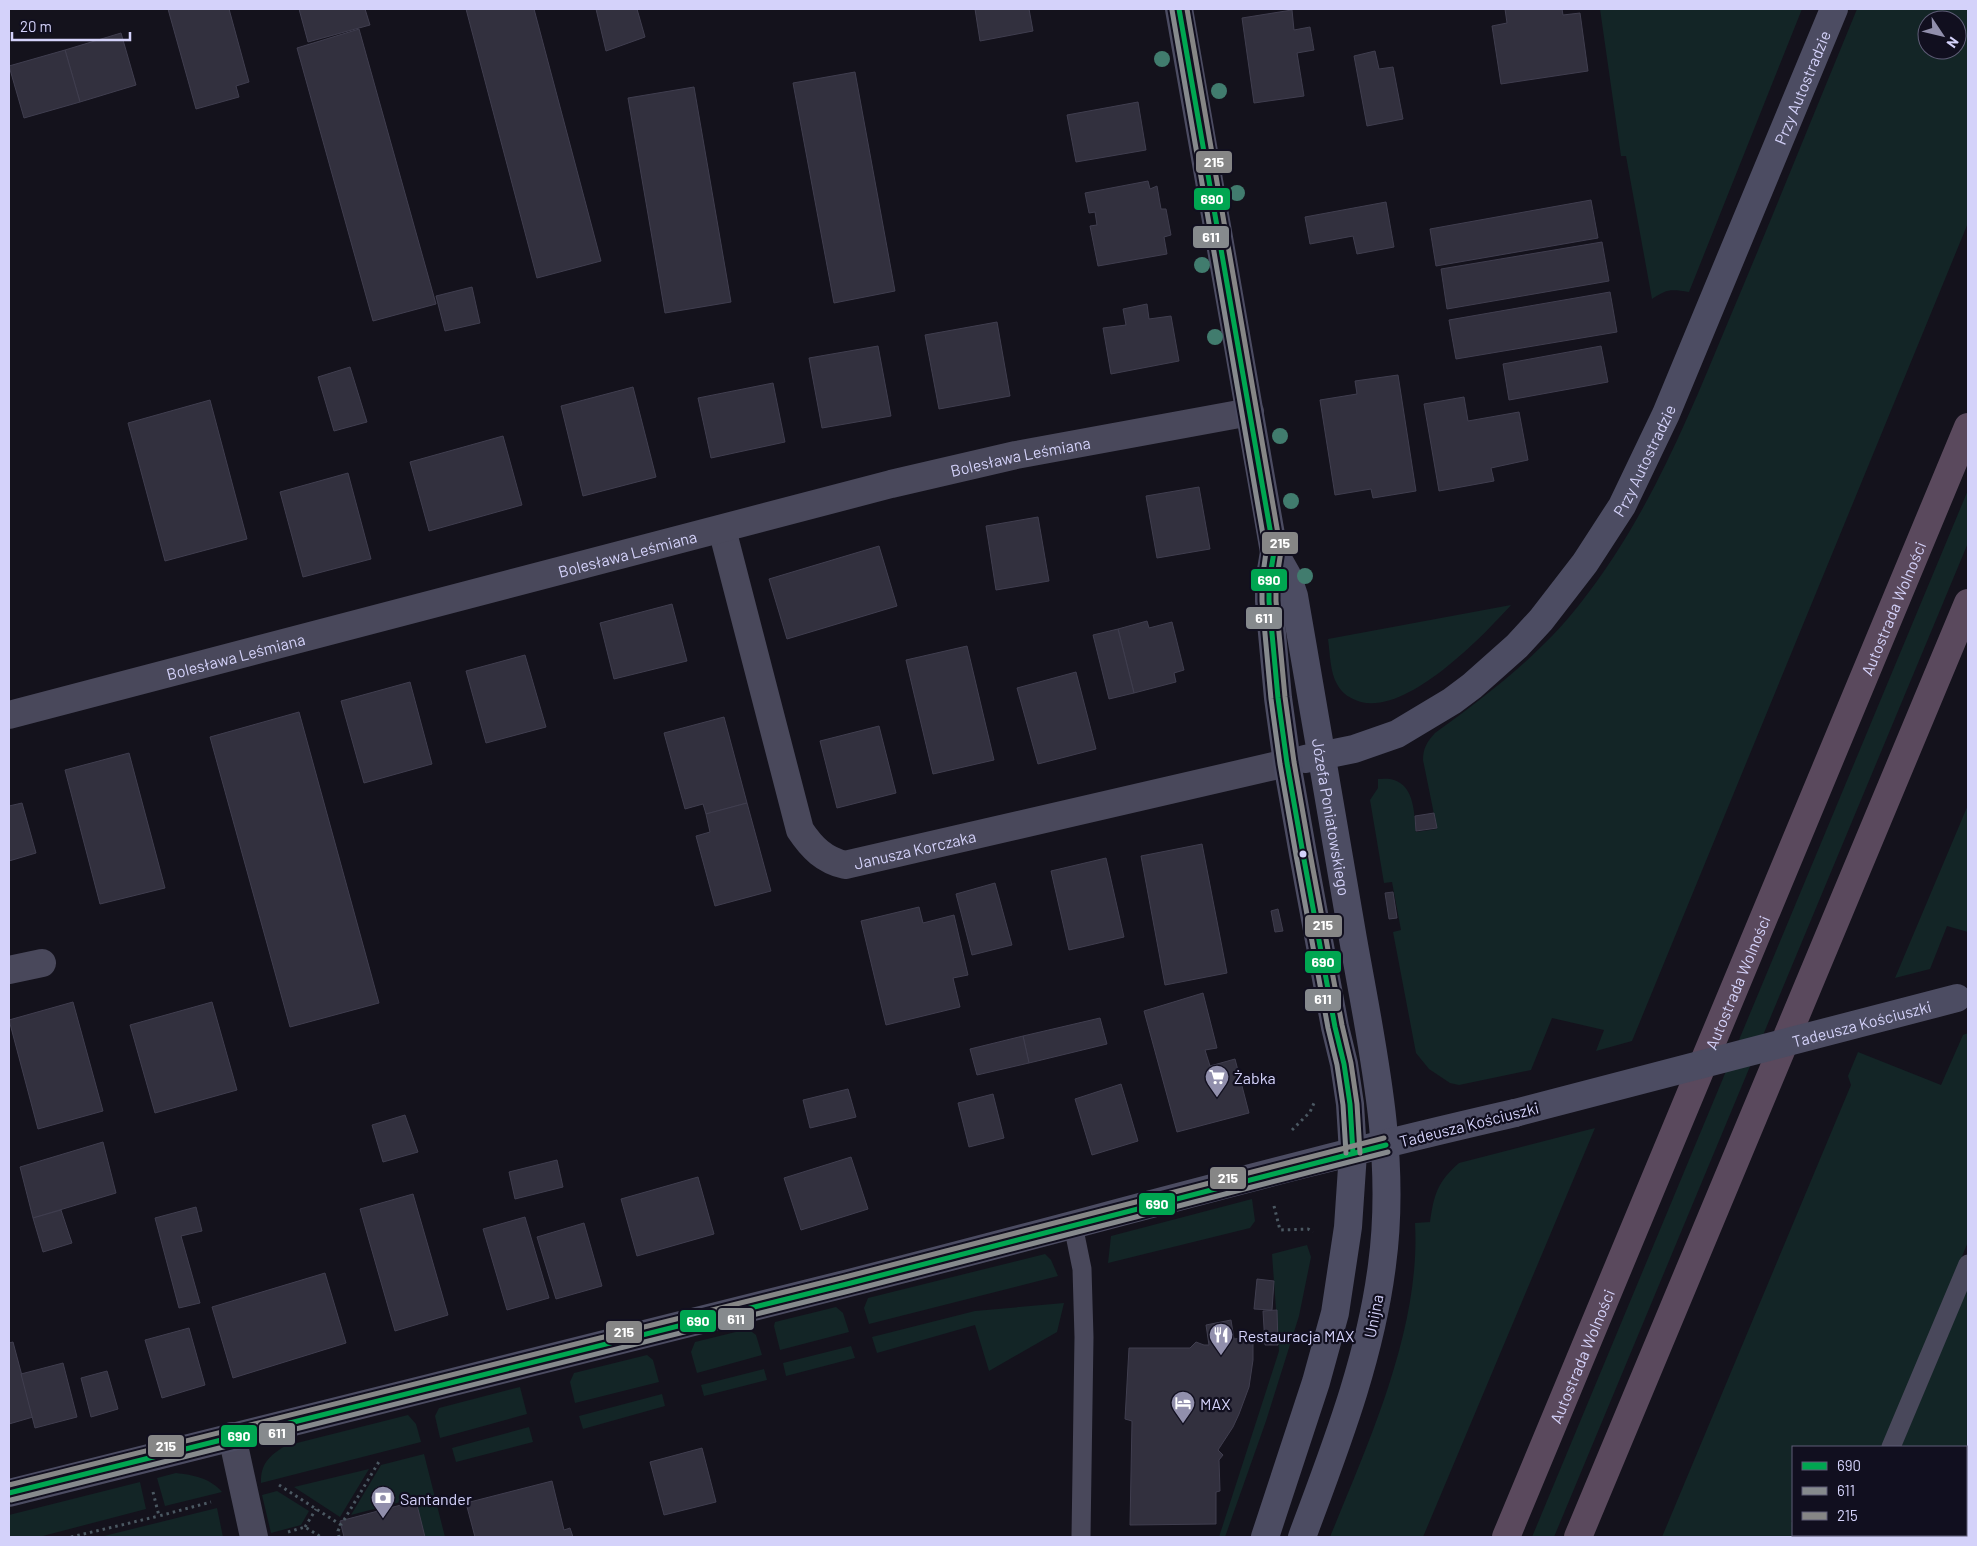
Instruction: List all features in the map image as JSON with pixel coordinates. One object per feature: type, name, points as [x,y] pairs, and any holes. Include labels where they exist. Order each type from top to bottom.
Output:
[{"type":"highway","name":"Autostrada Wolności","points":[[1506,1537],[1968,427]]},
{"type":"highway","points":[[1578,1537],[1968,603]]},
{"type":"street","name":"Józefa Poniatowskiego","points":[[1178,9],[1274,552],[1294,596],[1323,755],[1375,1067],[1386,1145]]},
{"type":"street","name":"Przy Autostradzie","points":[[1287,763],[1354,749],[1397,734],[1452,701],[1472,686],[1516,646],[1541,620],[1585,563],[1622,506],[1666,414],[1834,9]]},
{"type":"street","name":"Bolesława Leśmiana","points":[[9,715],[891,484],[980,463],[1250,412]]},
{"type":"street","name":"Janusza Korczaka","points":[[722,529],[800,830],[817,852],[831,861],[845,865],[1287,763]]},
{"type":"street","name":"Józefa Poniatowskiego","points":[[1274,552],[1269,582],[1269,600],[1278,698],[1287,763],[1335,1027],[1344,1064],[1350,1104],[1353,1153]]},
{"type":"street","points":[[9,970],[42,963]]},
{"type":"street","name":"Tadeusza Kościuszki","points":[[9,1493],[850,1283],[1963,997]]},
{"type":"street","name":"Unijna","points":[[1302,1537],[1346,1416],[1369,1340],[1383,1264],[1387,1187],[1386,1145]]},
{"type":"street","points":[[1265,1537],[1316,1382],[1335,1313],[1348,1227],[1353,1153]]},
{"type":"street","points":[[232,1436],[254,1537]]},
{"type":"lane","points":[[1073,1225],[1082,1269],[1084,1346],[1081,1537]]},
{"type":"lane","points":[[1891,1446],[1968,1264]]},
{"type":"path","points":[[1289,1132],[1297,1127],[1310,1112],[1316,1099]]},
{"type":"path","points":[[1273,1203],[1280,1230]]},
{"type":"path","points":[[344,1520],[380,1460]]},
{"type":"path","points":[[279,1485],[341,1525],[338,1531],[340,1537]]},
{"type":"path","points":[[152,1489],[159,1516]]},
{"type":"path","points":[[71,1537],[213,1502]]},
{"type":"path","points":[[286,1533],[305,1527],[316,1509]]},
{"type":"path","points":[[305,1527],[321,1537]]},
{"type":"shaded area","points":[[1600,9],[1802,9],[1689,292],[1669,291],[1661,293],[1652,299],[1626,156],[1621,156]]},
{"type":"shaded area","points":[[1857,9],[1968,9],[1968,223],[1632,1041],[1596,1051],[1604,1030],[1552,1018],[1531,1070],[1459,1085],[1450,1083],[1429,1069],[1416,1053],[1393,932],[1401,930],[1392,882],[1384,883],[1370,800],[1378,788],[1378,779],[1394,780],[1401,784],[1410,795],[1414,809],[1416,832],[1437,829],[1423,760],[1428,742],[1435,733],[1530,658],[1563,624],[1603,572],[1625,539],[1663,469],[1697,397]]},
{"type":"shaded area","points":[[1968,490],[1968,543],[1554,1537],[1532,1537]]},
{"type":"shaded area","points":[[1511,605],[1482,635],[1443,670],[1400,696],[1380,703],[1361,702],[1350,698],[1339,688],[1332,668],[1328,639]]},
{"type":"shaded area","points":[[1968,805],[1968,932],[1947,926],[1930,969],[1895,978]]},
{"type":"shaded area","points":[[1968,1033],[1968,1242],[1882,1446],[1792,1446],[1792,1536],[1844,1537],[1662,1537],[1851,1085],[1848,1076],[1858,1052],[1941,1085],[1963,1035]]},
{"type":"shaded area","points":[[1595,1128],[1423,1537],[1330,1537],[1376,1423],[1401,1343],[1410,1303],[1415,1263],[1415,1223],[1430,1222],[1435,1196],[1441,1183],[1459,1163]]},
{"type":"shaded area","points":[[1252,1199],[1255,1221],[1250,1228],[1108,1263],[1111,1236]]},
{"type":"shaded area","points":[[1307,1245],[1311,1257],[1299,1316],[1266,1421],[1225,1537],[1219,1537],[1279,1351],[1272,1254]]},
{"type":"shaded area","points":[[1045,1254],[1051,1260],[1058,1276],[869,1324],[864,1308],[868,1298]]},
{"type":"shaded area","points":[[1968,1287],[1968,1507],[1967,1446],[1901,1446]]},
{"type":"shaded area","points":[[1064,1303],[1057,1332],[989,1371],[975,1325],[877,1353],[872,1337],[975,1311]]},
{"type":"shaded area","points":[[836,1307],[843,1313],[849,1332],[780,1350],[774,1326],[775,1322]]},
{"type":"shaded area","points":[[748,1329],[756,1335],[762,1355],[697,1373],[691,1352],[695,1342]]},
{"type":"shaded area","points":[[851,1346],[855,1358],[786,1376],[783,1363]]},
{"type":"shaded area","points":[[647,1355],[653,1360],[659,1382],[575,1403],[570,1382],[574,1373]]},
{"type":"shaded area","points":[[764,1369],[767,1380],[704,1396],[701,1385]]},
{"type":"shaded area","points":[[520,1387],[527,1414],[440,1438],[435,1416],[439,1408]]},
{"type":"shaded area","points":[[662,1394],[665,1406],[583,1429],[579,1416]]},
{"type":"shaded area","points":[[408,1415],[416,1424],[421,1442],[261,1483],[264,1465],[275,1453],[285,1446]]},
{"type":"shaded area","points":[[529,1427],[533,1442],[456,1462],[452,1448]]},
{"type":"shaded area","points":[[424,1454],[445,1537],[425,1537],[416,1502],[413,1502],[412,1499],[351,1515],[381,1465]]},
{"type":"shaded area","points":[[369,1469],[340,1517],[294,1487]]},
{"type":"shaded area","points":[[176,1473],[207,1480],[222,1492],[165,1506],[157,1478]]},
{"type":"shaded area","points":[[140,1482],[146,1509],[39,1537],[9,1537],[9,1515]]},
{"type":"shaded area","points":[[277,1491],[309,1511],[301,1525],[271,1533],[262,1495]]},
{"type":"shaded area","points":[[217,1508],[223,1537],[100,1537]]},
{"type":"shaded area","points":[[1864,1536],[1956,1536],[1955,1537]]},
{"type":"building","points":[[168,9],[229,9],[249,82],[236,86],[239,97],[196,109]]},
{"type":"building","points":[[299,9],[365,9],[370,25],[308,42]]},
{"type":"building","points":[[466,9],[534,9],[601,261],[537,278]]},
{"type":"building","points":[[596,9],[637,9],[645,37],[606,51]]},
{"type":"building","points":[[975,9],[1029,9],[1033,31],[980,41]]},
{"type":"building","points":[[1505,9],[1562,9],[1563,15],[1580,13],[1588,71],[1501,84],[1492,26],[1507,23]]},
{"type":"building","points":[[1292,10],[1294,30],[1310,27],[1314,50],[1297,53],[1304,96],[1254,103],[1242,18]]},
{"type":"building","points":[[359,29],[436,304],[373,321],[297,48]]},
{"type":"building","points":[[121,33],[136,85],[80,102],[65,50]]},
{"type":"building","points":[[65,50],[80,102],[24,118],[9,66]]},
{"type":"building","points":[[1375,51],[1379,69],[1393,67],[1403,119],[1367,126],[1354,56]]},
{"type":"building","points":[[855,72],[895,291],[834,303],[793,83]]},
{"type":"building","points":[[694,87],[731,302],[665,313],[628,98]]},
{"type":"building","points":[[1138,102],[1146,150],[1076,162],[1067,115]]},
{"type":"building","points":[[1148,181],[1150,189],[1157,186],[1161,209],[1166,209],[1171,235],[1164,237],[1167,254],[1098,266],[1090,226],[1097,225],[1095,212],[1089,213],[1085,193]]},
{"type":"building","points":[[1591,200],[1598,238],[1436,266],[1430,229]]},
{"type":"building","points":[[1386,202],[1394,247],[1357,254],[1353,236],[1310,244],[1305,217]]},
{"type":"building","points":[[1602,242],[1609,281],[1447,309],[1441,269]]},
{"type":"building","points":[[472,287],[480,323],[445,331],[436,296]]},
{"type":"building","points":[[1610,292],[1617,332],[1456,359],[1449,320]]},
{"type":"building","points":[[1147,304],[1149,319],[1171,316],[1179,361],[1111,374],[1103,328],[1126,325],[1123,309]]},
{"type":"building","points":[[997,322],[1010,396],[939,409],[925,335]]},
{"type":"building","points":[[878,346],[891,416],[822,428],[809,358]]},
{"type":"building","points":[[1601,346],[1608,382],[1509,400],[1503,364]]},
{"type":"building","points":[[350,367],[367,422],[334,431],[318,377]]},
{"type":"building","points":[[1398,375],[1416,491],[1373,498],[1371,489],[1335,495],[1320,400],[1357,394],[1355,381]]},
{"type":"building","points":[[773,383],[785,442],[711,458],[698,398]]},
{"type":"building","points":[[633,387],[656,477],[583,496],[561,406]]},
{"type":"building","points":[[1464,397],[1468,421],[1519,412],[1528,460],[1491,468],[1494,481],[1439,491],[1424,404]]},
{"type":"building","points":[[210,400],[247,539],[165,561],[128,423]]},
{"type":"building","points":[[503,436],[522,505],[429,531],[410,462]]},
{"type":"building","points":[[348,473],[371,559],[303,577],[280,492]]},
{"type":"building","points":[[1199,487],[1210,549],[1157,558],[1146,496]]},
{"type":"building","points":[[1038,517],[1049,581],[996,590],[986,526]]},
{"type":"building","points":[[879,546],[897,606],[787,639],[769,579]]},
{"type":"building","points":[[672,604],[687,661],[614,679],[600,623]]},
{"type":"building","points":[[1147,621],[1149,628],[1172,622],[1184,670],[1174,673],[1176,682],[1134,693],[1118,629]]},
{"type":"building","points":[[1118,629],[1134,693],[1109,699],[1093,635]]},
{"type":"building","points":[[967,646],[994,760],[933,774],[906,660]]},
{"type":"building","points":[[525,655],[546,727],[486,743],[466,671]]},
{"type":"building","points":[[1076,672],[1096,749],[1038,764],[1017,688]]},
{"type":"building","points":[[410,682],[432,764],[364,783],[341,701]]},
{"type":"building","points":[[299,712],[379,1003],[290,1027],[210,737]]},
{"type":"building","points":[[724,717],[747,803],[706,814],[703,804],[685,809],[664,733]]},
{"type":"building","points":[[879,726],[896,793],[837,808],[820,741]]},
{"type":"building","points":[[129,753],[165,888],[100,904],[65,770]]},
{"type":"building","points":[[22,803],[36,853],[9,861],[9,806]]},
{"type":"building","points":[[747,803],[771,891],[715,906],[696,836],[710,832],[706,814]]},
{"type":"building","points":[[1434,813],[1437,828],[1416,831],[1415,816]]},
{"type":"building","points":[[1202,844],[1227,973],[1165,985],[1141,856]]},
{"type":"building","points":[[1106,858],[1124,937],[1069,950],[1051,871]]},
{"type":"building","points":[[995,883],[1012,945],[972,955],[956,894]]},
{"type":"building","points":[[1393,892],[1397,918],[1389,919],[1385,893]]},
{"type":"building","points":[[919,907],[923,923],[954,915],[968,975],[953,978],[960,1007],[886,1025],[861,921]]},
{"type":"building","points":[[1278,909],[1283,931],[1275,932],[1271,911]]},
{"type":"building","points":[[1203,993],[1217,1048],[1205,1050],[1210,1066],[1235,1059],[1249,1113],[1177,1132],[1144,1011]]},
{"type":"building","points":[[73,1002],[103,1111],[38,1129],[9,1020]]},
{"type":"building","points":[[212,1002],[237,1090],[155,1113],[130,1025]]},
{"type":"building","points":[[1100,1018],[1107,1044],[1029,1063],[1023,1036]]},
{"type":"building","points":[[1023,1036],[1029,1063],[977,1075],[970,1049]]},
{"type":"building","points":[[1121,1084],[1138,1141],[1092,1155],[1075,1099]]},
{"type":"building","points":[[848,1089],[856,1117],[810,1128],[803,1100]]},
{"type":"building","points":[[993,1094],[1004,1138],[969,1147],[958,1103]]},
{"type":"building","points":[[405,1115],[418,1152],[383,1162],[372,1125]]},
{"type":"building","points":[[103,1142],[116,1193],[33,1218],[20,1167]]},
{"type":"building","points":[[851,1157],[868,1209],[801,1230],[784,1178]]},
{"type":"building","points":[[557,1160],[563,1187],[515,1199],[509,1172]]},
{"type":"building","points":[[698,1177],[714,1234],[637,1256],[621,1199]]},
{"type":"building","points":[[413,1194],[448,1315],[395,1331],[360,1209]]},
{"type":"building","points":[[196,1207],[202,1231],[181,1236],[200,1303],[179,1308],[155,1218]]},
{"type":"building","points":[[61,1210],[72,1243],[43,1252],[33,1218]]},
{"type":"building","points":[[525,1217],[549,1298],[507,1310],[483,1229]]},
{"type":"building","points":[[584,1223],[602,1286],[556,1299],[537,1237]]},
{"type":"building","points":[[325,1273],[346,1343],[233,1378],[212,1307]]},
{"type":"building","points":[[1257,1279],[1274,1281],[1272,1310],[1254,1309]]},
{"type":"building","points":[[1277,1310],[1278,1345],[1265,1345],[1263,1311]]},
{"type":"building","name":"MAX","points":[[1231,1320],[1234,1339],[1253,1337],[1253,1360],[1249,1387],[1239,1414],[1218,1450],[1223,1455],[1219,1460],[1220,1491],[1216,1492],[1216,1524],[1130,1525],[1132,1421],[1125,1419],[1129,1348],[1190,1348],[1196,1342],[1209,1345],[1206,1325]]},
{"type":"building","points":[[189,1328],[205,1385],[162,1398],[145,1340]]},
{"type":"building","points":[[13,1342],[33,1417],[9,1424],[9,1343]]},
{"type":"building","points":[[63,1363],[77,1417],[35,1428],[21,1374]]},
{"type":"building","points":[[107,1371],[118,1409],[91,1417],[81,1378]]},
{"type":"building","points":[[702,1448],[716,1502],[664,1515],[650,1462]]},
{"type":"building","points":[[552,1481],[564,1530],[570,1528],[573,1537],[475,1537],[466,1503]]},
{"type":"building","name":"Santander","points":[[416,1501],[425,1537],[344,1537],[340,1521]]},
{"type":"transit line","name":"690","points":[[1179,9],[1274,552],[1269,582],[1269,601],[1278,698],[1303,854],[1335,1027],[1344,1064],[1350,1104],[1353,1153]]},
{"type":"transit line","name":"215","points":[[1187,9],[1281,551],[1276,583],[1276,601],[1285,697],[1310,853],[1342,1025],[1351,1063],[1357,1104],[1360,1153]]},
{"type":"transit line","name":"611","points":[[1172,10],[1266,552],[1262,581],[1262,601],[1271,699],[1296,855],[1328,1028],[1337,1065],[1343,1105],[1346,1153]]},
{"type":"transit line","name":"215","points":[[9,1485],[845,1277],[1384,1138]]},
{"type":"transit line","name":"690","points":[[9,1493],[847,1284],[1386,1145]]},
{"type":"transit line","name":"611","points":[[11,1500],[849,1291],[1388,1152]]},
{"type":"place","name":"Żabka","points":[[1217,1098]]},
{"type":"place","name":"Restauracja MAX","points":[[1221,1356]]},
{"type":"place","name":"MAX","points":[[1183,1424]]},
{"type":"place","name":"Santander","points":[[383,1519]]}]
